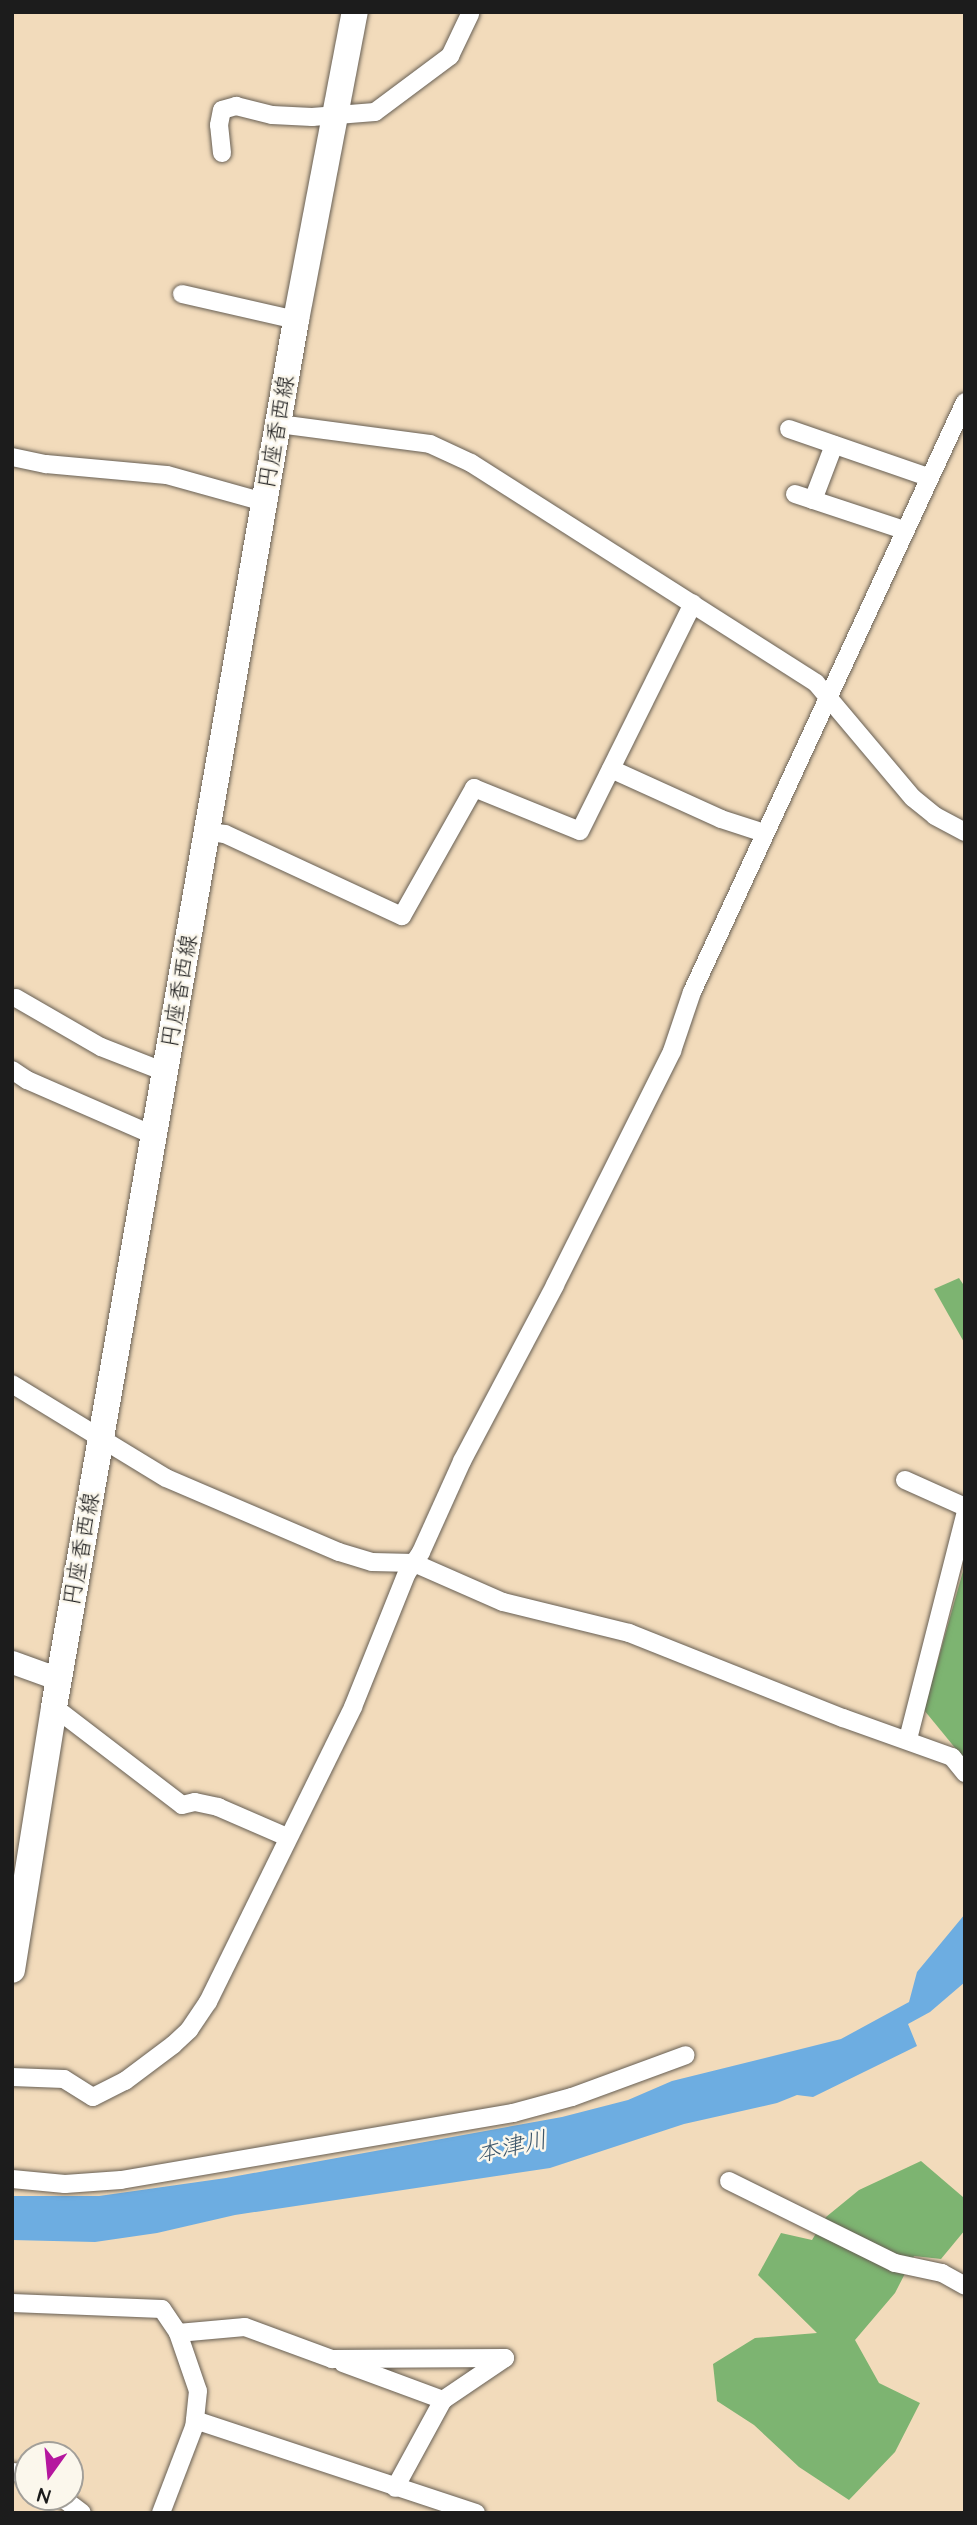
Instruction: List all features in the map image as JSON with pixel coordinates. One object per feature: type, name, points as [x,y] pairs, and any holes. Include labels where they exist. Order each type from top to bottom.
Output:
[{"type":"main road","name":"円座香西線","points":[[12,1970],[54,1707],[209,832],[264,502],[355,12]]},
{"type":"street","points":[[222,153],[219,125],[222,110],[236,106],[272,115],[312,117],[375,112],[450,56],[470,14]]},
{"type":"street","points":[[182,294],[296,320]]},
{"type":"street","points":[[12,2077],[64,2078],[93,2097],[125,2081],[173,2045],[189,2030],[208,2002],[353,1707],[407,1573],[672,1051],[692,992],[707,966],[827,694],[947,435],[965,402]]},
{"type":"street","points":[[279,424],[430,444],[471,463],[817,684],[914,799],[935,816],[965,832]]},
{"type":"street","points":[[789,429],[928,477]]},
{"type":"street","points":[[947,435],[965,441]]},
{"type":"street","points":[[813,500],[834,445]]},
{"type":"street","points":[[12,457],[46,464],[167,475],[264,502]]},
{"type":"street","points":[[795,494],[904,530]]},
{"type":"street","points":[[209,832],[225,834],[402,916],[474,788],[580,831],[693,603]]},
{"type":"street","points":[[611,769],[721,819],[764,833]]},
{"type":"street","points":[[16,999],[101,1047],[165,1072]]},
{"type":"street","points":[[12,1070],[27,1080],[155,1136]]},
{"type":"street","points":[[12,1384],[166,1478],[339,1552],[372,1562],[414,1563],[503,1602],[629,1633],[843,1718],[908,1739],[952,1757],[965,1773]]},
{"type":"street","points":[[905,1480],[965,1507]]},
{"type":"street","points":[[908,1739],[965,1514]]},
{"type":"street","points":[[12,1662],[59,1679]]},
{"type":"street","points":[[54,1707],[182,1805],[195,1802],[218,1807],[287,1837]]},
{"type":"street","points":[[12,2179],[65,2184],[121,2180],[513,2113],[572,2097],[686,2055]]},
{"type":"street","points":[[729,2181],[895,2263],[942,2273],[965,2286]]},
{"type":"street","points":[[12,2303],[162,2309],[178,2333],[198,2391],[195,2420],[161,2513]]},
{"type":"street","points":[[178,2333],[245,2327],[443,2400]]},
{"type":"street","points":[[332,2359],[505,2358],[443,2400],[395,2488]]},
{"type":"street","points":[[195,2420],[476,2513]]},
{"type":"green space","points":[[959,1278],[965,1287],[965,1344],[934,1289]]},
{"type":"green space","points":[[965,1564],[965,1760],[924,1710]]},
{"type":"green space","points":[[921,2161],[963,2197],[965,2194],[965,2230],[941,2259],[914,2256],[895,2293],[855,2340],[879,2383],[920,2403],[895,2452],[849,2500],[799,2467],[754,2425],[717,2401],[713,2364],[755,2338],[817,2333],[758,2275],[781,2233],[812,2240],[826,2217],[859,2190]]},
{"type":"water","name":"本津川","points":[[965,1914],[965,1982],[930,2012],[908,2024],[917,2046],[813,2097],[797,2095],[777,2103],[684,2124],[550,2168],[235,2215],[157,2233],[95,2242],[12,2240],[12,2196],[99,2196],[226,2178],[562,2117],[628,2100],[672,2081],[841,2039],[909,2002],[917,1972]]}]
